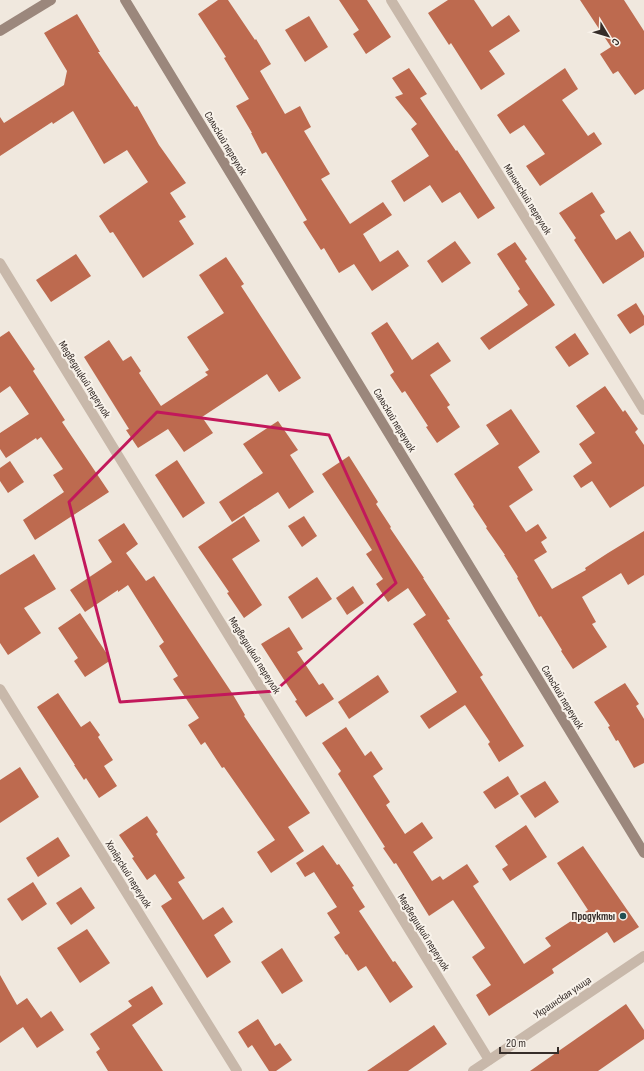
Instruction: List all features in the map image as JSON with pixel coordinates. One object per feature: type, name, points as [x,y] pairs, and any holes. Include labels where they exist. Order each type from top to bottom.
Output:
[{"type":"main road","points":[[0,31],[51,0]]},
{"type":"main road","name":"Сальский переулок","points":[[125,0],[644,853]]},
{"type":"street","name":"Манычский переулок","points":[[391,0],[644,410]]},
{"type":"street","name":"Медведицкий переулок","points":[[0,263],[489,1060]]},
{"type":"street","name":"Хопёрский переулок","points":[[0,689],[238,1071]]},
{"type":"street","name":"Украинская улица","points":[[473,1071],[644,956]]},
{"type":"highlighted area","points":[[157,412],[329,435],[396,583],[275,691],[120,702],[69,502]]},
{"type":"building","points":[[218,0],[228,0],[255,40],[256,39],[271,64],[260,71],[285,114],[300,106],[311,127],[304,131],[330,174],[321,179],[350,224],[383,202],[392,215],[363,234],[380,262],[398,250],[409,266],[372,291],[354,264],[339,273],[324,248],[321,250],[303,222],[307,220],[266,152],[262,154],[252,133],[236,106],[249,99],[224,58],[226,57],[198,14]]},
{"type":"building","points":[[339,0],[367,0],[391,37],[366,54],[353,34],[359,30]]},
{"type":"building","points":[[448,0],[474,0],[492,27],[509,15],[520,31],[489,51],[505,74],[481,90],[451,43],[449,45],[428,13]]},
{"type":"building","points":[[580,0],[624,0],[644,31],[644,89],[635,95],[618,71],[613,74],[600,54],[611,47]]},
{"type":"building","points":[[77,14],[100,52],[98,52],[135,107],[137,106],[159,145],[186,183],[170,193],[186,217],[179,221],[194,244],[143,278],[113,232],[110,233],[99,216],[148,182],[127,150],[104,164],[73,111],[53,124],[52,122],[0,156],[0,117],[4,123],[64,85],[67,71],[44,33]]},
{"type":"building","points":[[309,16],[328,47],[305,62],[285,30]]},
{"type":"building","points":[[409,68],[427,94],[420,98],[456,151],[457,150],[495,208],[478,219],[460,192],[442,203],[430,185],[404,202],[391,181],[429,156],[411,129],[417,124],[395,97],[403,94],[392,78]]},
{"type":"building","points":[[565,68],[578,89],[562,100],[588,136],[594,132],[602,144],[540,186],[526,166],[545,154],[524,125],[510,134],[497,115]]},
{"type":"building","points":[[592,192],[605,212],[600,215],[616,240],[630,231],[644,252],[644,257],[603,284],[574,240],[576,238],[559,213]]},
{"type":"building","points":[[455,241],[471,263],[442,283],[427,261]]},
{"type":"building","points":[[515,242],[527,259],[525,261],[555,305],[489,350],[480,338],[528,305],[518,291],[520,289],[497,254]]},
{"type":"building","points":[[76,254],[91,276],[51,302],[36,280]]},
{"type":"building","points":[[226,257],[244,284],[241,286],[301,378],[279,392],[267,374],[202,417],[213,433],[184,452],[168,429],[138,448],[126,430],[129,429],[84,357],[109,340],[123,361],[131,356],[141,371],[139,373],[161,406],[208,375],[205,372],[209,370],[187,337],[224,313],[199,275]]},
{"type":"building","points":[[636,303],[644,316],[644,325],[630,334],[617,315]]},
{"type":"building","points":[[387,322],[412,360],[438,342],[451,361],[430,375],[450,405],[447,407],[460,427],[437,443],[426,427],[428,426],[405,391],[402,393],[390,375],[394,372],[371,333]]},
{"type":"building","points":[[9,331],[35,369],[33,371],[65,420],[62,422],[109,492],[35,540],[23,520],[64,492],[53,475],[63,469],[41,437],[37,440],[36,438],[6,458],[0,449],[0,433],[29,414],[10,386],[0,393],[0,337]]},
{"type":"building","points":[[575,333],[589,354],[569,367],[555,347]]},
{"type":"building","points":[[605,386],[623,412],[625,410],[638,429],[635,432],[644,445],[644,486],[610,508],[592,481],[581,488],[573,476],[592,463],[579,444],[595,433],[576,406]]},
{"type":"building","points":[[511,409],[540,452],[518,467],[533,490],[509,506],[526,532],[538,524],[547,538],[541,542],[547,552],[534,560],[552,589],[586,570],[585,568],[644,531],[644,575],[628,585],[621,573],[582,597],[596,622],[592,624],[607,647],[573,669],[541,616],[539,617],[505,555],[486,528],[487,527],[473,506],[474,505],[454,474],[499,444],[486,425]]},
{"type":"building","points":[[278,421],[298,450],[290,455],[314,492],[289,509],[278,492],[232,522],[219,502],[263,473],[243,444]]},
{"type":"building","points":[[349,456],[378,502],[376,504],[391,527],[390,528],[450,619],[447,620],[483,675],[480,677],[524,746],[499,762],[488,744],[490,742],[465,705],[429,729],[420,716],[457,692],[413,624],[426,615],[408,588],[388,602],[376,584],[383,579],[366,554],[372,550],[322,474]]},
{"type":"building","points":[[177,460],[205,503],[183,518],[155,475]]},
{"type":"building","points":[[10,461],[24,482],[8,493],[0,481],[0,468]]},
{"type":"building","points":[[244,516],[260,541],[232,559],[262,605],[244,618],[227,593],[229,592],[198,547]]},
{"type":"building","points":[[304,516],[317,536],[302,547],[288,526]]},
{"type":"building","points":[[124,523],[138,544],[126,553],[146,581],[154,576],[232,693],[245,715],[244,716],[310,813],[288,827],[304,851],[271,873],[257,852],[275,840],[224,767],[222,768],[205,742],[201,745],[188,725],[199,718],[173,679],[178,676],[159,646],[164,642],[128,585],[85,612],[70,590],[112,562],[98,540]]},
{"type":"building","points":[[34,554],[56,589],[24,608],[41,633],[8,655],[0,643],[0,575]]},
{"type":"building","points":[[317,577],[332,599],[302,619],[288,597]]},
{"type":"building","points":[[353,586],[364,603],[347,615],[336,598]]},
{"type":"building","points":[[80,613],[111,660],[85,677],[74,661],[78,658],[58,628]]},
{"type":"building","points":[[289,627],[303,649],[297,652],[319,685],[323,683],[334,699],[306,717],[295,701],[297,700],[261,644]]},
{"type":"building","points":[[378,675],[389,692],[349,719],[338,702]]},
{"type":"building","points":[[625,683],[639,704],[636,706],[644,719],[644,763],[634,768],[618,740],[616,741],[608,727],[610,726],[594,702]]},
{"type":"building","points":[[58,693],[81,727],[90,721],[100,735],[98,737],[113,760],[104,766],[117,786],[99,798],[86,778],[84,780],[37,707]]},
{"type":"building","points":[[346,727],[365,756],[371,751],[383,769],[373,776],[390,802],[386,805],[405,834],[422,822],[433,838],[413,852],[432,881],[440,876],[443,880],[467,864],[479,882],[473,886],[524,964],[551,946],[545,938],[588,910],[557,863],[583,846],[639,927],[614,943],[607,932],[552,969],[554,973],[489,1016],[476,995],[491,985],[472,957],[485,948],[453,900],[429,916],[396,863],[394,864],[383,848],[385,847],[338,774],[341,771],[322,743]]},
{"type":"building","points":[[20,767],[39,797],[0,823],[0,780]]},
{"type":"building","points":[[508,776],[519,794],[495,809],[483,792]]},
{"type":"building","points":[[545,781],[559,802],[535,818],[520,796]]},
{"type":"building","points":[[147,816],[158,832],[156,834],[185,878],[178,882],[203,920],[223,907],[233,922],[214,935],[231,962],[207,978],[161,906],[172,899],[155,874],[147,880],[119,835]]},
{"type":"building","points":[[526,825],[547,857],[510,881],[502,869],[508,865],[495,846]]},
{"type":"building","points":[[58,837],[70,856],[38,877],[26,858]]},
{"type":"building","points":[[323,845],[337,865],[339,864],[354,886],[352,887],[365,907],[359,911],[393,962],[395,961],[413,987],[390,1003],[366,966],[358,971],[334,937],[340,933],[327,913],[337,907],[314,872],[305,877],[296,863]]},
{"type":"building","points":[[33,882],[47,904],[22,921],[7,899]]},
{"type":"building","points":[[81,887],[95,908],[71,925],[56,903]]},
{"type":"building","points":[[87,929],[110,963],[80,983],[57,948]]},
{"type":"building","points":[[282,948],[303,981],[282,994],[261,962]]},
{"type":"building","points":[[0,975],[17,1005],[27,998],[41,1018],[51,1011],[64,1030],[37,1048],[23,1027],[0,1043]]},
{"type":"building","points":[[152,986],[163,1004],[132,1025],[163,1071],[108,1071],[96,1052],[100,1049],[90,1034],[132,1006],[128,1001]]},
{"type":"building","points":[[626,1004],[644,1030],[644,1039],[598,1071],[530,1071]]},
{"type":"building","points":[[258,1019],[275,1046],[280,1043],[292,1060],[276,1071],[269,1071],[252,1045],[248,1048],[238,1032]]},
{"type":"building","points":[[434,1025],[447,1044],[408,1071],[367,1071]]},
{"type":"place","name":"Продукты","points":[[623,916]]}]
